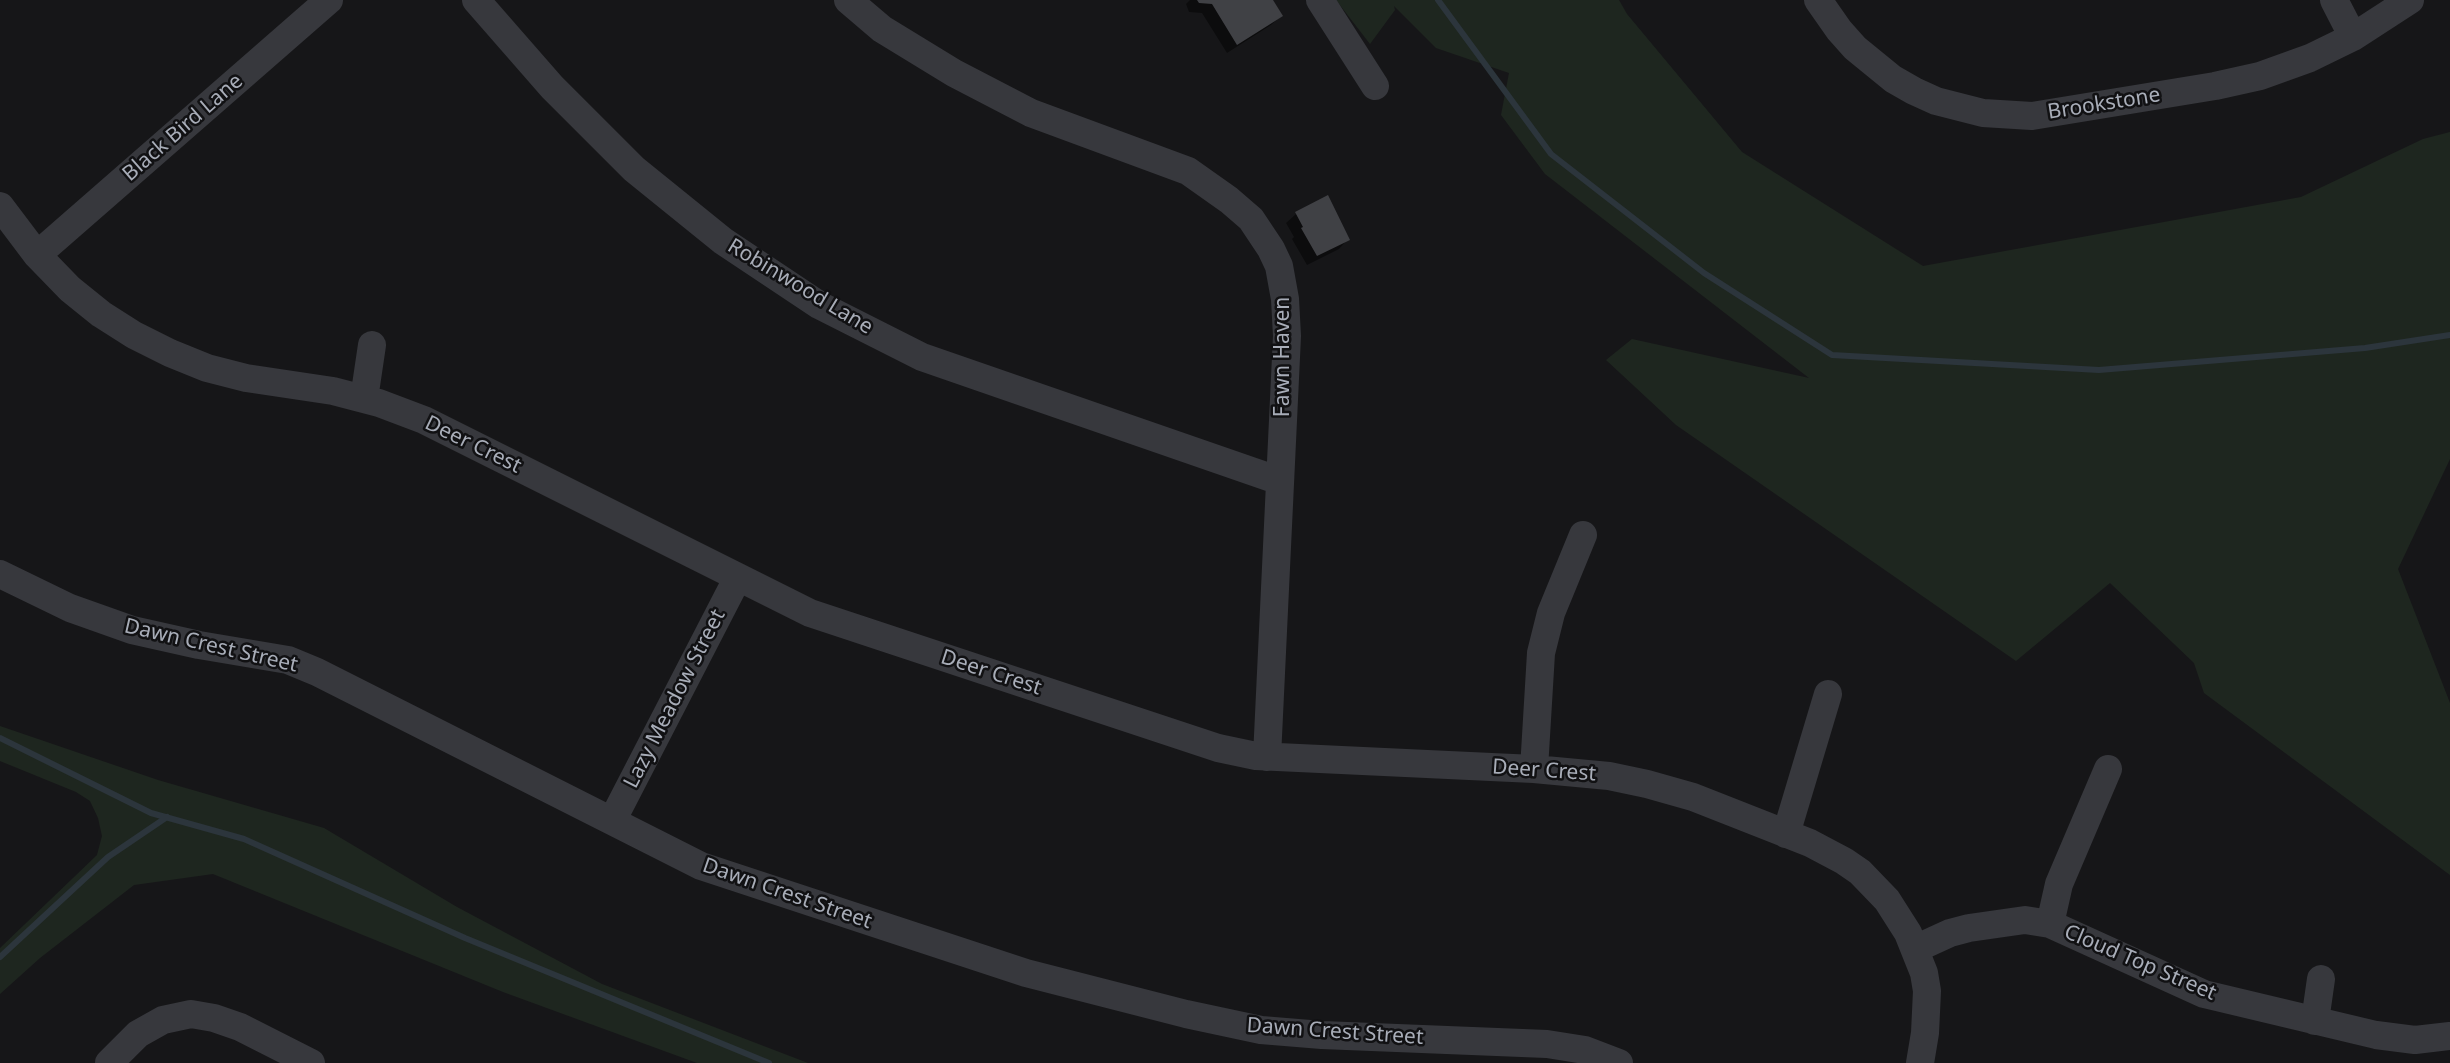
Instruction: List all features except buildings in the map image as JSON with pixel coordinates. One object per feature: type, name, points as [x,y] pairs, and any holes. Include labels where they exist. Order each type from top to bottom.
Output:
[{"type":"street","name":"Black Bird Lane","points":[[37,255],[329,0]]},
{"type":"street","name":"Robinwood Lane","points":[[477,0],[552,87],[634,169],[723,241],[820,304],[922,357],[1280,481]]},
{"type":"street","name":"Fawn Haven","points":[[848,0],[882,29],[954,74],[1031,113],[1188,172],[1251,219],[1267,241],[1279,266],[1285,299],[1287,336],[1267,757]]},
{"type":"street","points":[[1320,0],[1375,86]]},
{"type":"street","name":"Brookstone","points":[[1818,0],[1855,48],[1893,79],[1936,101],[1983,113],[2008,116],[2032,116],[2260,76],[2310,58],[2353,37],[2410,0]]},
{"type":"street","points":[[2334,0],[2353,37]]},
{"type":"street","name":"Deer Crest","points":[[0,206],[37,255],[70,289],[101,314],[170,353],[207,368],[246,378],[333,391],[424,420],[810,613],[1218,748],[1267,757],[1534,769],[1609,776],[1693,797],[1786,834],[1844,861],[1860,872],[1893,908],[1915,949],[1924,973],[1927,991],[1920,1063]]},
{"type":"street","points":[[364,399],[372,345]]},
{"type":"street","points":[[1534,769],[1541,653],[1551,613],[1583,535]]},
{"type":"street","name":"Dawn Crest Street","points":[[0,574],[70,608],[132,630],[288,660],[317,672],[677,855],[714,870],[1026,973],[1186,1014],[1261,1030],[1547,1044],[1585,1050],[1619,1063]]},
{"type":"street","name":"Lazy Meadow Street","points":[[612,821],[738,578]]},
{"type":"street","points":[[1786,834],[1828,694]]},
{"type":"street","points":[[2050,924],[2059,884],[2108,769]]},
{"type":"street","name":"Cloud Top Street","points":[[1915,949],[1950,933],[1969,928],[2025,920],[2050,924],[2204,994],[2376,1035],[2415,1040],[2450,1036]]},
{"type":"street","points":[[2315,1021],[2321,979]]},
{"type":"street","points":[[109,1063],[138,1034],[163,1020],[191,1014],[240,1027],[311,1063]]},
{"type":"shaded area","points":[[1336,0],[1619,0],[1627,14],[1742,152],[1923,266],[2301,197],[2423,139],[2450,132],[2450,459],[2398,569],[2450,703],[2450,875],[2204,693],[2194,663],[2110,583],[2016,661],[1676,425],[1606,360],[1632,339],[1809,378],[1545,174],[1501,115],[1509,73],[1436,48],[1394,6],[1395,10],[1370,44]]},
{"type":"shaded area","points":[[0,726],[158,780],[324,828],[457,907],[602,984],[808,1063],[697,1063],[503,992],[213,874],[134,885],[40,958],[0,994],[0,948],[97,855],[102,836],[90,801],[76,792],[0,761]]},
{"type":"waterway","points":[[1438,0],[1551,154],[1704,273],[1832,355],[2099,370],[2365,348],[2450,335]]},
{"type":"waterway","points":[[0,738],[151,813],[244,839],[465,938],[769,1063]]},
{"type":"waterway","points":[[0,957],[108,857],[167,817]]}]
